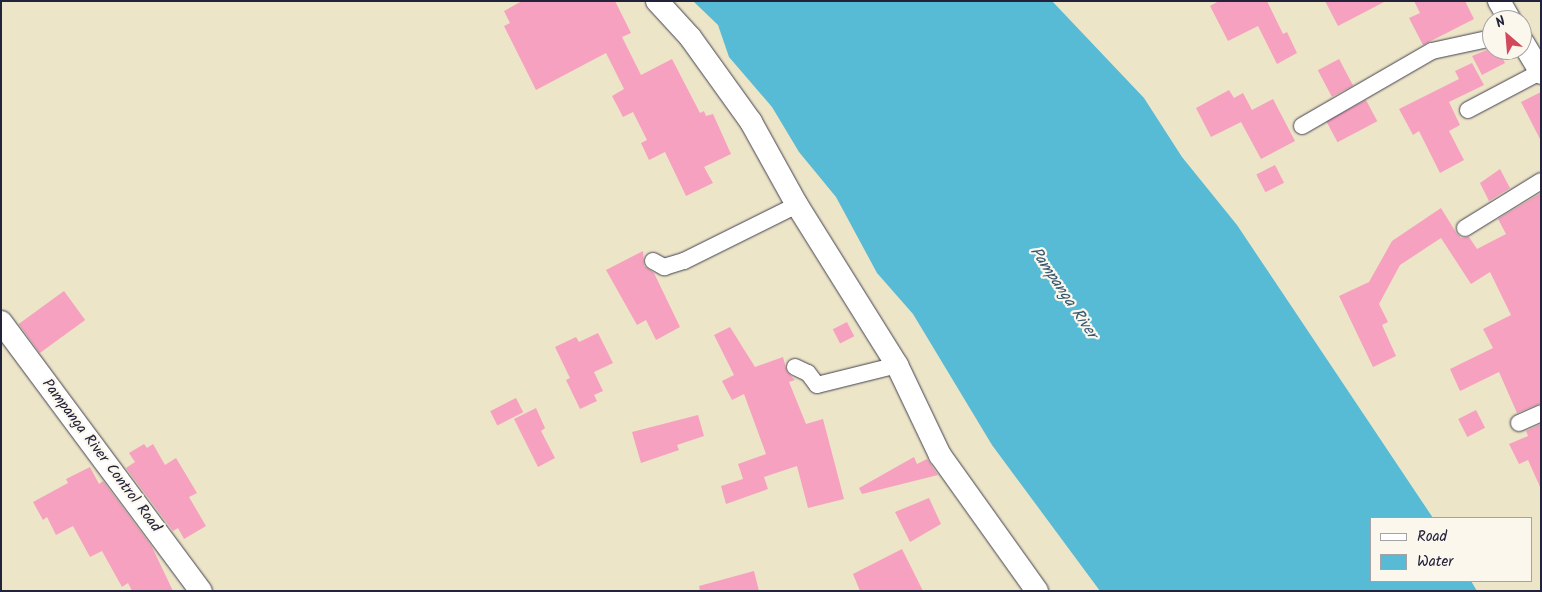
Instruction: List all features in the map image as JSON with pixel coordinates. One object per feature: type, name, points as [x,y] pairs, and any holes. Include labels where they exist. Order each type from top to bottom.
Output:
[{"type":"street","points":[[657,1],[690,37],[751,122],[797,206],[896,365],[940,455],[1037,591]]},
{"type":"street","points":[[1302,126],[1432,51],[1482,40]]},
{"type":"street","points":[[1468,110],[1541,73],[1532,58]]},
{"type":"street","points":[[1464,228],[1541,180]]},
{"type":"street","points":[[653,261],[664,267],[684,260],[797,206]]},
{"type":"street","name":"Pampanga River Control Road","points":[[1,322],[201,591]]},
{"type":"street","points":[[795,367],[808,373],[817,385],[896,365]]},
{"type":"street","points":[[1519,423],[1541,413]]},
{"type":"water","name":"Pampanga River","points":[[693,1],[1052,1],[1144,98],[1182,157],[1237,225],[1432,517],[1370,517],[1370,582],[1472,582],[1477,591],[1100,591],[992,445],[913,314],[877,273],[836,197],[799,152],[772,107],[729,57],[718,25]]},
{"type":"building","points":[[522,1],[615,1],[631,33],[622,37],[641,75],[672,59],[700,113],[704,111],[706,116],[713,114],[731,154],[704,167],[713,183],[686,196],[665,152],[649,160],[641,143],[647,140],[633,112],[623,117],[612,96],[624,89],[606,53],[536,90],[504,26],[510,23],[504,11]]},
{"type":"building","points":[[1219,1],[1267,1],[1283,34],[1287,32],[1297,53],[1277,64],[1258,26],[1228,41],[1210,6]]},
{"type":"building","points":[[1325,1],[1386,1],[1338,26]]},
{"type":"building","points":[[1414,1],[1465,1],[1474,19],[1423,45],[1409,18],[1420,13]]},
{"type":"building","points":[[1482,52],[1482,60],[1504,60],[1505,63],[1482,75],[1472,56]]},
{"type":"building","points":[[1339,59],[1353,85],[1332,97],[1318,70]]},
{"type":"building","points":[[1472,63],[1484,85],[1449,102],[1460,125],[1449,131],[1464,160],[1440,173],[1419,131],[1413,135],[1399,109],[1459,79],[1455,71]]},
{"type":"building","points":[[1229,90],[1234,98],[1243,93],[1252,110],[1273,99],[1295,141],[1261,159],[1241,122],[1211,137],[1196,108]]},
{"type":"building","points":[[1541,92],[1541,141],[1521,102]]},
{"type":"building","points":[[1366,100],[1377,121],[1338,142],[1326,121]]},
{"type":"building","points":[[1275,165],[1284,183],[1265,192],[1256,175]]},
{"type":"building","points":[[1500,169],[1510,188],[1489,201],[1480,183]]},
{"type":"building","points":[[1541,193],[1541,403],[1517,413],[1499,372],[1460,391],[1450,369],[1493,348],[1483,329],[1511,315],[1490,272],[1471,284],[1441,238],[1400,265],[1379,304],[1388,322],[1382,325],[1396,356],[1373,367],[1339,296],[1369,282],[1392,241],[1441,208],[1457,234],[1461,238],[1469,237],[1477,249],[1506,234],[1498,219]]},
{"type":"building","points":[[643,251],[644,266],[654,273],[680,327],[656,340],[646,320],[637,325],[606,270]]},
{"type":"building","points":[[64,291],[85,320],[40,353],[19,324]]},
{"type":"building","points":[[847,322],[854,336],[840,344],[833,329]]},
{"type":"building","points":[[730,327],[755,367],[783,357],[787,372],[795,380],[789,382],[806,424],[823,419],[844,499],[808,508],[797,466],[764,477],[768,489],[726,504],[721,486],[743,479],[738,464],[766,454],[744,394],[732,400],[722,381],[734,375],[714,335]]},
{"type":"building","points":[[598,333],[613,363],[594,372],[603,391],[594,395],[597,401],[580,409],[566,380],[570,378],[555,347],[576,337],[579,342]]},
{"type":"building","points":[[516,398],[523,412],[497,425],[490,411]]},
{"type":"building","points":[[536,408],[545,428],[541,431],[555,458],[538,467],[514,419]]},
{"type":"building","points":[[1476,410],[1485,428],[1467,437],[1458,419]]},
{"type":"building","points":[[698,415],[704,436],[677,445],[679,450],[641,463],[632,432]]},
{"type":"building","points":[[1541,424],[1541,489],[1528,460],[1519,464],[1509,444],[1528,436],[1526,431]]},
{"type":"building","points":[[144,444],[147,448],[153,444],[165,465],[176,458],[197,493],[189,497],[206,526],[184,539],[178,528],[173,531],[126,468],[135,462],[129,453]]},
{"type":"building","points":[[914,457],[917,464],[927,459],[938,475],[862,494],[859,488]]},
{"type":"building","points":[[90,467],[99,484],[103,481],[152,547],[173,591],[132,591],[128,583],[122,587],[102,551],[90,557],[73,526],[56,535],[47,517],[43,520],[33,502],[68,483],[66,479]]},
{"type":"building","points":[[929,498],[941,524],[910,542],[895,512]]},
{"type":"building","points":[[902,549],[923,591],[860,591],[853,574]]},
{"type":"building","points":[[754,571],[759,591],[700,591],[699,586]]}]
